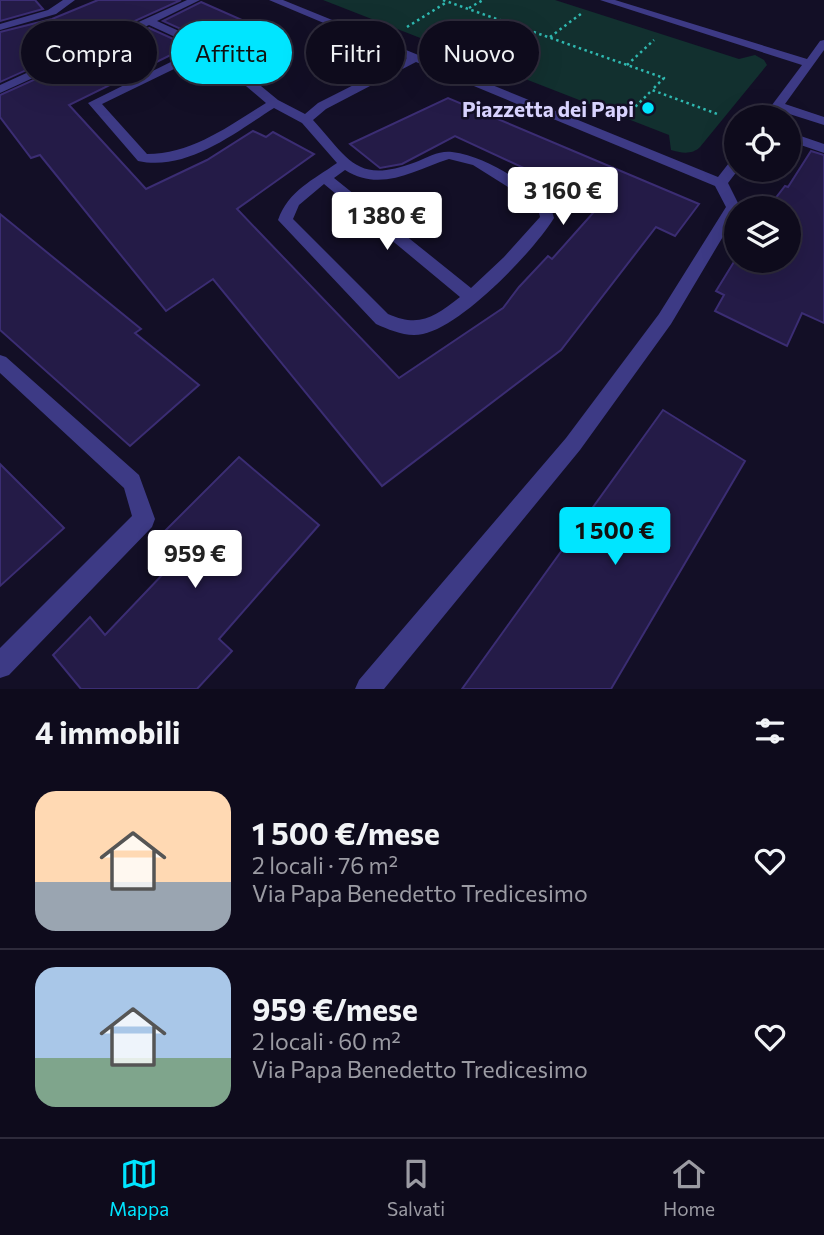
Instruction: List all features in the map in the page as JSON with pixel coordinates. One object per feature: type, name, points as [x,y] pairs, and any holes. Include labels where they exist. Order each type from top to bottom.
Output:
[{"type":"street","points":[[0,27],[52,12],[70,0]]},
{"type":"street","points":[[148,21],[195,0]]},
{"type":"street","points":[[274,0],[721,183],[733,207],[665,319],[573,444],[368,689]]},
{"type":"street","points":[[605,0],[809,63]]},
{"type":"street","points":[[779,105],[824,43]]},
{"type":"street","points":[[306,120],[322,106],[416,58]]},
{"type":"street","points":[[171,66],[94,103],[143,158],[160,160],[183,155],[274,103]]},
{"type":"street","points":[[0,89],[21,79]]},
{"type":"street","points":[[251,84],[274,103],[306,120],[345,164],[358,174],[376,178],[401,172],[426,160],[450,155],[478,162],[544,203],[547,218],[538,232],[471,297],[428,327],[403,328],[382,319],[285,220],[288,208],[297,197],[345,164]]},
{"type":"street","points":[[801,114],[824,121]]},
{"type":"street","points":[[801,140],[824,149]]},
{"type":"street","points":[[327,178],[471,297]]},
{"type":"street","points":[[721,183],[724,179]]},
{"type":"street","points":[[0,362],[132,482],[144,519],[0,666]]},
{"type":"path","points":[[443,0],[502,21]]},
{"type":"path","points":[[468,9],[483,0]]},
{"type":"path","points":[[405,28],[448,2]]},
{"type":"path","points":[[550,38],[584,12]]},
{"type":"path","points":[[539,34],[664,78],[627,116]]},
{"type":"path","points":[[626,65],[659,36]]},
{"type":"path","points":[[652,90],[720,114]]},
{"type":"green space","name":"Piazzetta dei Papi","points":[[323,0],[555,0],[739,59],[755,55],[767,65],[734,105],[724,105],[724,118],[697,150],[679,152],[671,150],[669,135],[538,84],[539,21],[419,21],[419,37],[405,32],[405,21],[377,21]]},
{"type":"building","points":[[0,0],[35,0],[43,9],[0,21]]},
{"type":"building","points":[[98,0],[181,0],[135,21],[44,21]]},
{"type":"building","points":[[201,2],[242,20],[171,21],[171,25],[163,21]]},
{"type":"building","points":[[21,27],[21,72],[0,82],[0,32]]},
{"type":"building","points":[[157,32],[171,38],[171,55],[157,62]]},
{"type":"building","points":[[24,84],[112,84],[69,105],[146,189],[207,160],[253,131],[266,137],[273,132],[314,154],[237,209],[399,378],[503,308],[548,256],[552,259],[601,204],[455,136],[402,164],[380,168],[350,144],[448,98],[699,204],[675,236],[656,227],[561,350],[382,486],[213,279],[166,311],[40,155],[31,158],[0,117],[0,95]]},
{"type":"building","points":[[811,151],[824,155],[824,323],[802,313],[787,346],[715,311],[724,295],[716,291],[727,273],[801,273],[801,196],[777,196],[791,182],[801,182],[801,167]]},
{"type":"building","points":[[0,214],[141,329],[135,333],[199,385],[130,446],[0,330]]},
{"type":"building","points":[[663,410],[745,461],[611,689],[462,689]]},
{"type":"building","points":[[239,457],[319,525],[219,639],[232,651],[197,689],[81,689],[53,655],[90,617],[105,635],[184,552],[163,533]]},
{"type":"building","points":[[0,464],[64,528],[0,586]]},
{"type":"place","name":"Piazzetta dei Papi","points":[[648,108]]}]
